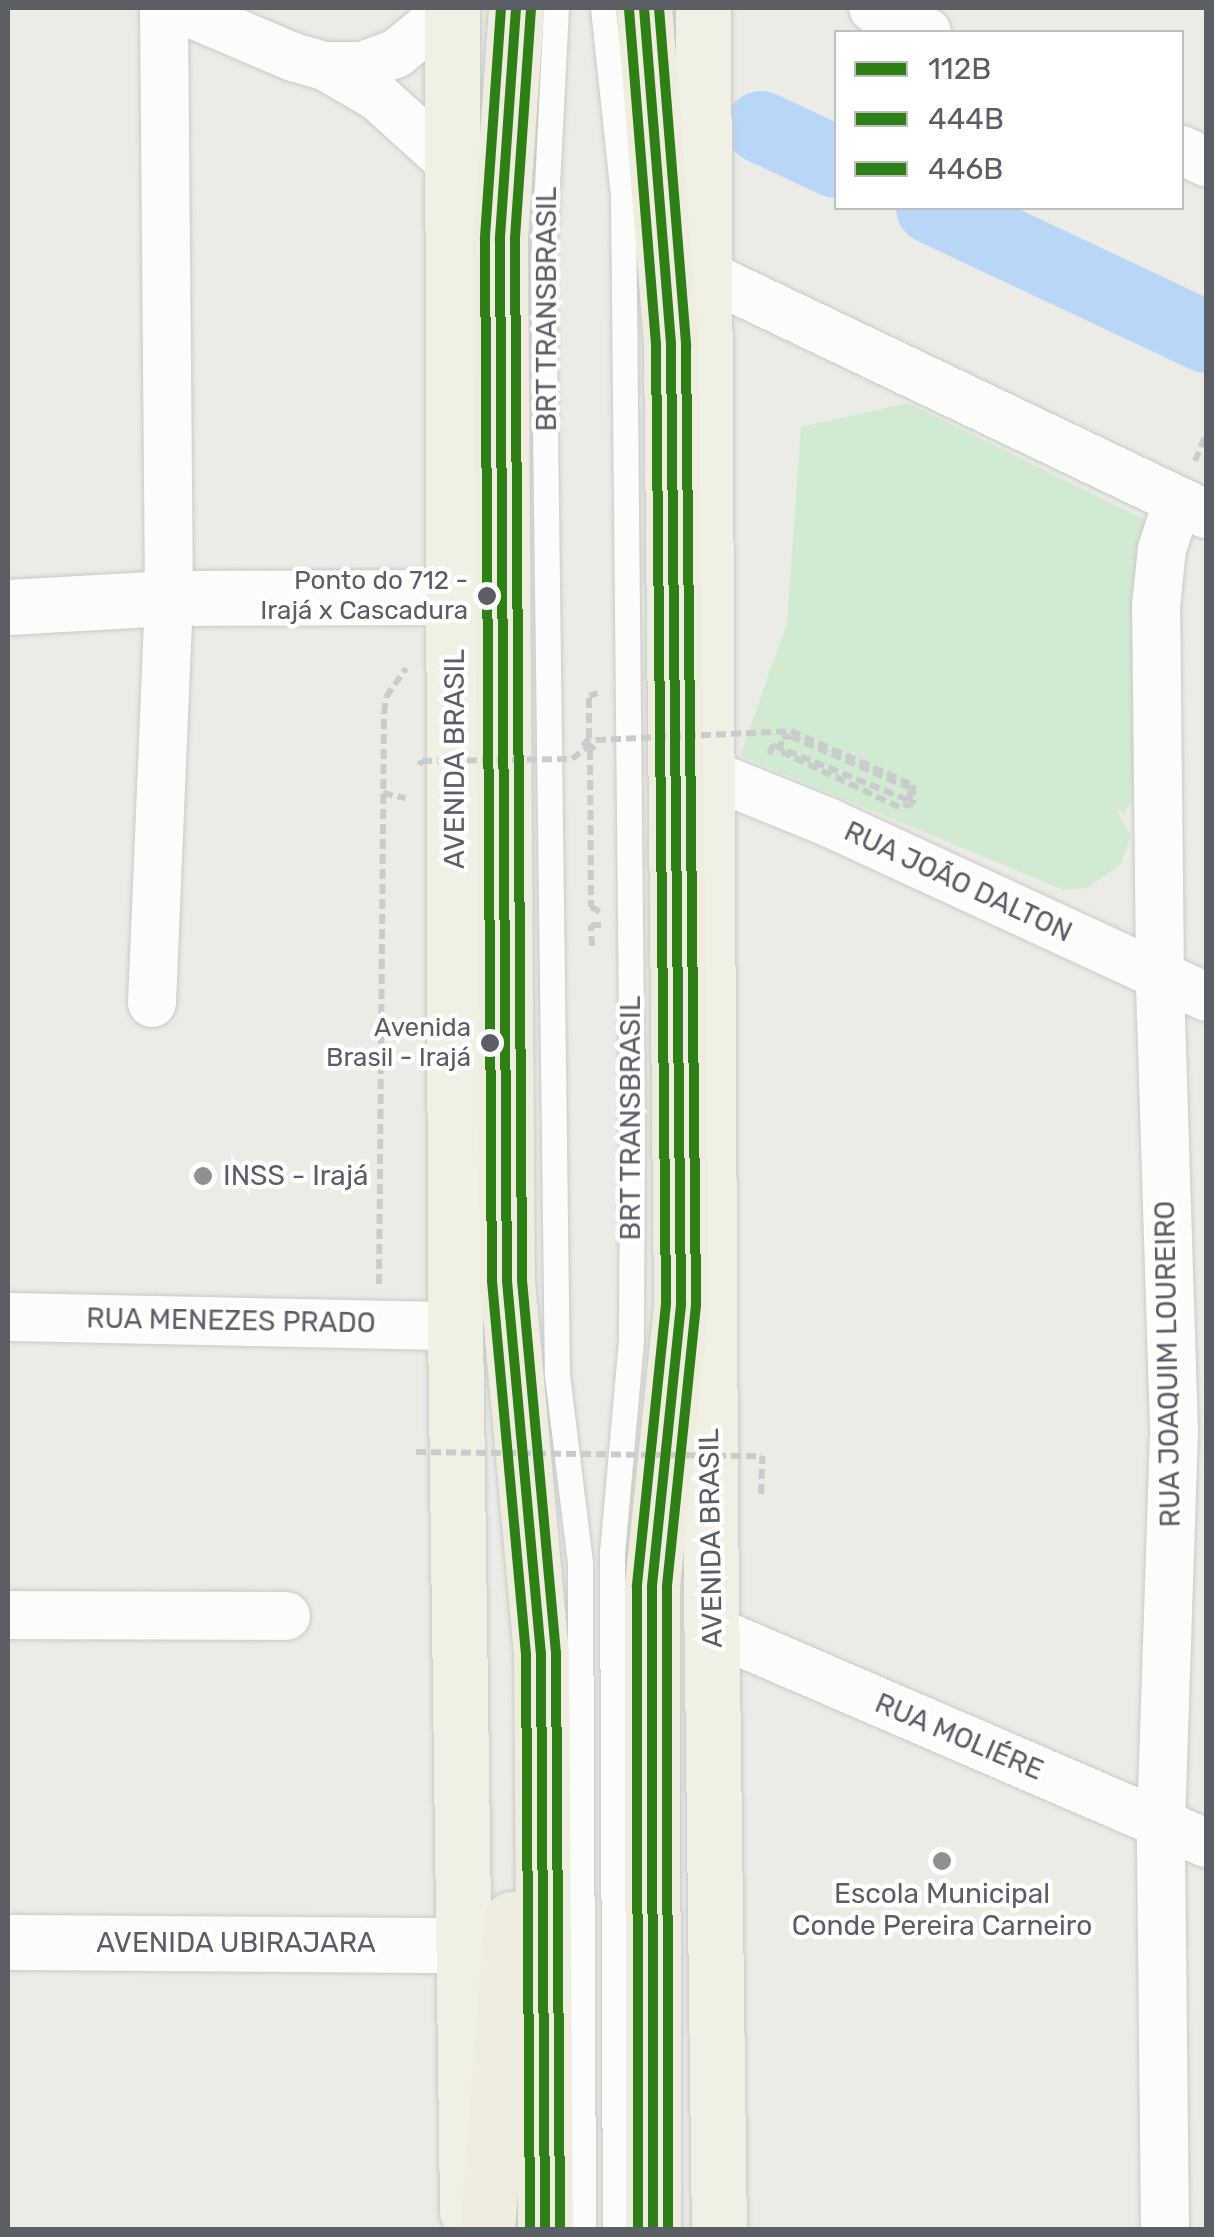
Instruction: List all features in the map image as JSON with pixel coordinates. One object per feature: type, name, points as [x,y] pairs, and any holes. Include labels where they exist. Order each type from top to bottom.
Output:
[{"type":"highway","name":"AVENIDA BRASIL","points":[[452,8],[455,1326],[467,2230]]},
{"type":"highway","name":"AVENIDA BRASIL","points":[[516,8],[500,239],[507,1281],[541,1652],[545,2230]]},
{"type":"highway","name":"AVENIDA BRASIL","points":[[644,8],[671,345],[681,1305],[652,1587],[653,2230]]},
{"type":"highway","name":"AVENIDA BRASIL","points":[[703,8],[712,1630],[720,2230]]},
{"type":"highway","points":[[487,2230],[515,1870],[541,1652]]},
{"type":"street","points":[[152,1003],[169,598],[164,8]]},
{"type":"street","points":[[178,8],[293,58],[325,66],[362,66],[397,53],[452,8]]},
{"type":"street","points":[[873,8],[922,30]]},
{"type":"street","points":[[325,66],[378,97],[451,163]]},
{"type":"street","points":[[702,273],[1192,507]]},
{"type":"street","name":"RUA JOAQUIM LOUREIRO","points":[[1165,2230],[1161,1824],[1190,1437],[1160,976],[1156,606],[1162,549],[1192,507]]},
{"type":"street","points":[[8,606],[169,598],[455,596]]},
{"type":"street","name":"RUA JOÃO DALTON","points":[[707,773],[830,823],[1206,996]]},
{"type":"street","name":"RUA MENEZES PRADO","points":[[8,1317],[455,1326]]},
{"type":"street","points":[[8,1615],[286,1616]]},
{"type":"street","name":"RUA MOLIÉRE","points":[[712,1630],[1206,1843]]},
{"type":"street","name":"AVENIDA UBIRAJARA","points":[[8,1942],[465,1945]]},
{"type":"lane","name":"BRT TRANSBRASIL","points":[[556,8],[543,266],[556,1375],[580,1563],[583,2230]]},
{"type":"lane","name":"BRT TRANSBRASIL","points":[[603,8],[624,194],[632,1138],[631,1340],[612,1552],[616,2230]]},
{"type":"path","points":[[378,1324],[386,697],[416,654]]},
{"type":"path","points":[[589,724],[590,699]]},
{"type":"path","points":[[418,764],[422,760],[572,759],[596,740],[791,730],[913,785],[913,804],[898,807],[780,751],[782,737],[790,736],[910,788],[913,795],[906,802],[784,750]]},
{"type":"path","points":[[383,793],[405,794]]},
{"type":"path","points":[[416,1452],[762,1456],[761,1509]]},
{"type":"green space","points":[[908,403],[1148,521],[1133,799],[1124,814],[1116,809],[1131,836],[1121,864],[1087,888],[1064,890],[740,756],[787,623],[801,427]]},
{"type":"waterway","points":[[761,127],[834,161]]},
{"type":"waterway","points":[[936,210],[1206,337]]},
{"type":"transit line","name":"444B","points":[[501,8],[485,239],[492,1281],[526,1654],[530,2230]]},
{"type":"transit line","name":"112B","points":[[516,8],[500,239],[507,1281],[541,1653],[545,2230]]},
{"type":"transit line","name":"112B","points":[[644,8],[671,345],[681,1305],[652,1587],[653,2230]]},
{"type":"transit line","name":"446B","points":[[659,8],[686,345],[696,1305],[667,1588],[668,2230]]},
{"type":"transit line","name":"446B","points":[[531,9],[515,239],[522,1280],[556,1653],[560,2230]]},
{"type":"transit line","name":"444B","points":[[629,9],[656,346],[666,1304],[637,1587],[638,2230]]},
{"type":"place","name":"Ponto do 712 - Irajá x Cascadura","points":[[487,596]]},
{"type":"place","name":"Avenida Brasil - Irajá","points":[[490,1043]]},
{"type":"place","name":"INSS - Irajá","points":[[203,1176]]},
{"type":"place","name":"Escola Municipal Conde Pereira Carneiro","points":[[942,1861]]}]
